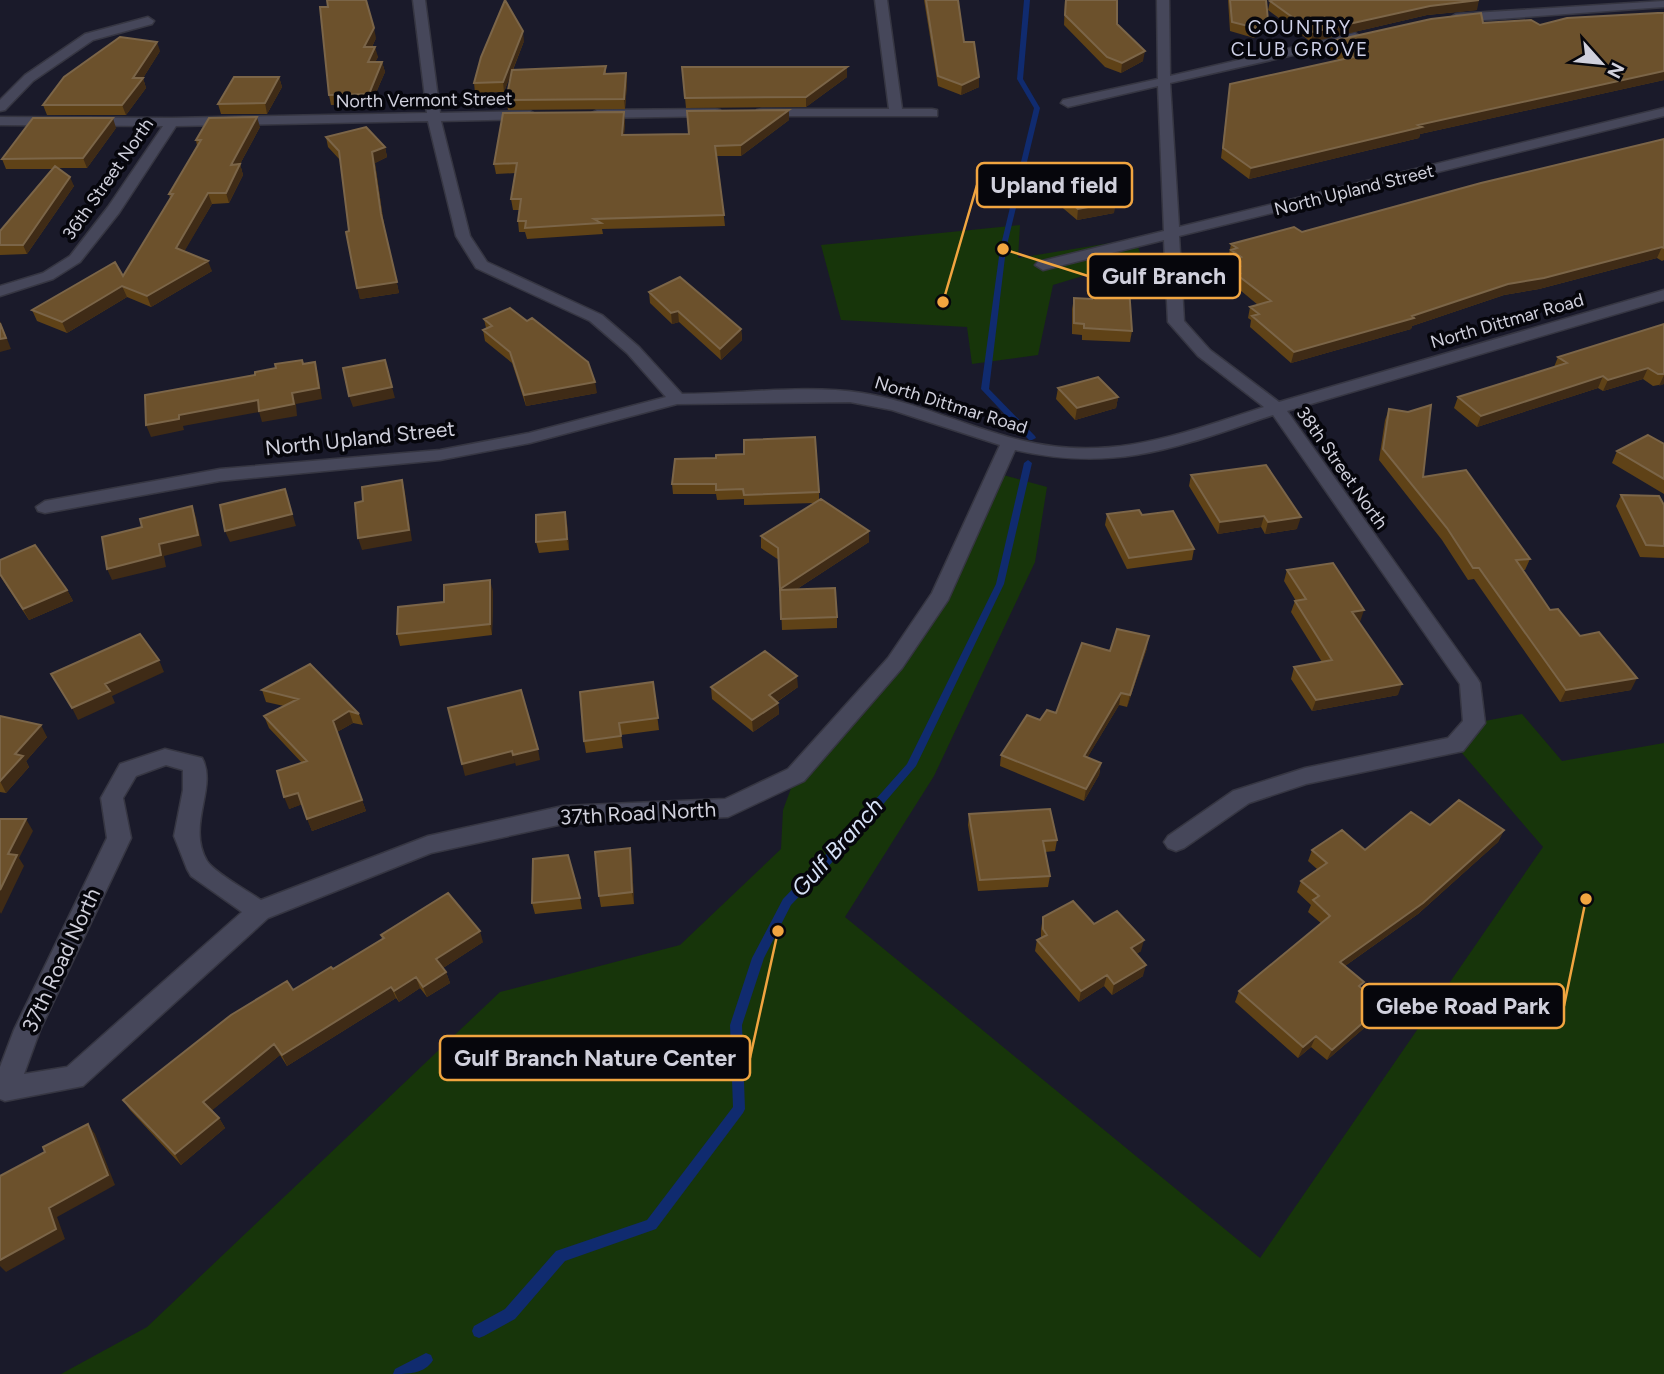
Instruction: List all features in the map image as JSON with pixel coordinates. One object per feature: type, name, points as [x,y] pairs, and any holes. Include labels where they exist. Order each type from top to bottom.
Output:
[{"type":"street","points":[[419,0],[435,118],[463,236],[481,265],[596,317],[633,350],[677,399]]},
{"type":"street","points":[[881,0],[896,111]]},
{"type":"street","name":"38th Street North","points":[[1163,0],[1164,81],[1174,235],[1172,257],[1176,322],[1204,353],[1277,409],[1470,683],[1474,723],[1455,745],[1305,776],[1241,797],[1176,842]]},
{"type":"street","points":[[1440,20],[1664,4]]},
{"type":"street","points":[[0,107],[29,78],[89,37],[148,21]]},
{"type":"street","points":[[1068,103],[1373,33]]},
{"type":"street","points":[[587,114],[896,111],[933,113]]},
{"type":"street","name":"North Upland Street","points":[[1043,265],[1664,113]]},
{"type":"street","name":"North Vermont Street","points":[[0,121],[172,122],[546,115]]},
{"type":"street","name":"36th Street North","points":[[0,291],[48,275],[75,259],[114,210],[172,122]]},
{"type":"street","name":"North Dittmar Road","points":[[677,399],[740,399],[804,394],[865,399],[917,413],[1009,444],[1052,454],[1112,454],[1190,439],[1277,409],[1664,295]]},
{"type":"street","name":"North Upland Street","points":[[45,507],[220,475],[440,455],[530,438],[677,399]]},
{"type":"street","name":"37th Road North","points":[[260,911],[199,869],[186,836],[194,790],[194,764],[165,757],[128,770],[112,798],[119,838],[27,1030],[5,1089],[74,1078],[260,911],[428,845],[563,815],[728,808],[796,775],[895,663],[941,595],[1009,444]]},
{"type":"green space","points":[[1020,225],[1018,258],[1135,239],[1142,258],[1053,285],[1038,355],[972,364],[967,327],[841,320],[821,245]]},
{"type":"green space","points":[[996,473],[1047,487],[1035,562],[934,776],[845,917],[1260,1258],[1543,847],[1455,745],[1474,723],[1522,714],[1562,761],[1664,743],[1664,1374],[61,1374],[147,1327],[500,992],[680,945],[781,849],[783,810],[796,775],[895,663]]},
{"type":"building","points":[[327,0],[366,0],[374,28],[364,47],[375,47],[368,62],[382,62],[369,94],[329,95],[320,7],[328,7]]},
{"type":"building","points":[[505,0],[523,31],[503,82],[474,83],[481,57]]},
{"type":"building","points":[[926,0],[958,0],[964,42],[974,42],[979,77],[962,85],[938,76]]},
{"type":"building","points":[[1066,0],[1117,0],[1117,24],[1145,51],[1122,63],[1107,57],[1065,15]]},
{"type":"building","points":[[1230,0],[1266,0],[1268,20],[1256,28],[1232,22]]},
{"type":"building","points":[[1479,0],[1430,6],[1313,32],[1270,1]]},
{"type":"building","points":[[1481,13],[1483,23],[1531,20],[1540,25],[1567,18],[1664,13],[1664,71],[1418,125],[1422,127],[1251,168],[1223,148],[1230,84],[1353,57],[1328,42],[1431,19]]},
{"type":"building","points":[[120,37],[157,42],[133,78],[143,78],[122,105],[43,105],[64,77]]},
{"type":"building","points":[[606,66],[604,74],[626,73],[624,99],[506,100],[512,70]]},
{"type":"building","points":[[682,67],[847,67],[806,97],[685,98]]},
{"type":"building","points":[[234,77],[279,77],[265,103],[218,104]]},
{"type":"building","points":[[789,110],[741,145],[715,146],[724,215],[594,219],[601,223],[525,228],[526,221],[518,221],[521,199],[511,199],[517,163],[494,164],[503,113],[624,112],[622,135],[689,134],[687,111]]},
{"type":"building","points":[[257,117],[231,165],[240,164],[226,193],[208,193],[176,248],[208,261],[147,296],[122,286],[62,322],[32,310],[115,262],[123,276],[173,194],[169,194],[201,140],[196,140],[209,118]]},
{"type":"building","points":[[33,118],[113,118],[83,158],[2,159]]},
{"type":"building","points":[[366,127],[385,147],[372,152],[381,214],[397,282],[357,288],[346,232],[349,231],[339,151],[326,137]]},
{"type":"building","points":[[1664,139],[1664,248],[1544,278],[1508,284],[1412,316],[1414,318],[1294,352],[1252,316],[1259,314],[1250,307],[1271,301],[1236,274],[1240,273],[1234,268],[1240,266],[1231,260],[1241,257],[1231,250],[1237,248],[1231,244],[1294,227],[1302,232],[1481,183]]},
{"type":"building","points":[[55,166],[70,177],[23,245],[0,245],[0,231]]},
{"type":"building","points":[[1078,167],[1115,202],[1078,209],[1039,176]]},
{"type":"building","points":[[680,277],[741,329],[720,349],[678,311],[671,313],[649,292]]},
{"type":"building","points":[[1091,286],[1129,288],[1132,331],[1084,328],[1084,324],[1074,323],[1074,298],[1092,299]]},
{"type":"building","points":[[510,308],[527,321],[532,318],[588,362],[595,382],[524,395],[510,352],[483,330],[492,326],[484,319]]},
{"type":"building","points":[[0,323],[6,338],[0,339]]},
{"type":"building","points":[[1664,324],[1664,374],[1658,374],[1648,368],[1608,380],[1603,376],[1481,416],[1458,397],[1567,363],[1558,357]]},
{"type":"building","points":[[302,360],[303,364],[315,362],[319,388],[292,393],[294,404],[259,411],[258,400],[179,415],[179,419],[146,425],[145,395],[255,375],[255,372],[276,368],[275,364]]},
{"type":"building","points":[[385,360],[392,387],[349,396],[343,368]]},
{"type":"building","points":[[1098,377],[1118,397],[1077,408],[1058,388]]},
{"type":"building","points":[[1431,405],[1423,477],[1466,470],[1530,559],[1516,560],[1550,610],[1558,609],[1580,636],[1599,632],[1637,678],[1566,690],[1479,568],[1473,568],[1447,528],[1383,449],[1389,409],[1408,412]]},
{"type":"building","points":[[1648,435],[1664,444],[1664,479],[1617,451]]},
{"type":"building","points":[[815,437],[819,492],[744,495],[743,489],[716,490],[716,484],[672,484],[675,459],[744,454],[744,440]]},
{"type":"building","points":[[1266,465],[1301,517],[1268,522],[1264,516],[1220,522],[1191,475]]},
{"type":"building","points":[[402,480],[409,530],[358,538],[355,503],[363,501],[362,487]]},
{"type":"building","points":[[285,489],[292,514],[225,531],[220,505]]},
{"type":"building","points":[[1621,495],[1659,496],[1664,505],[1664,546],[1646,545]]},
{"type":"building","points":[[821,499],[869,531],[780,589],[778,548],[761,536]]},
{"type":"building","points":[[192,506],[198,535],[159,544],[161,555],[107,569],[102,537],[142,527],[140,519]]},
{"type":"building","points":[[1139,510],[1142,515],[1173,511],[1194,549],[1129,558],[1107,514]]},
{"type":"building","points":[[565,512],[567,539],[536,542],[536,515]]},
{"type":"building","points":[[35,545],[67,590],[23,609],[0,574],[0,560]]},
{"type":"building","points":[[1333,563],[1364,610],[1352,612],[1402,684],[1316,700],[1294,667],[1332,660],[1295,601],[1306,599],[1287,570]]},
{"type":"building","points":[[490,580],[490,624],[397,634],[398,607],[444,602],[444,585]]},
{"type":"building","points":[[835,588],[837,617],[781,619],[780,590]]},
{"type":"building","points":[[1117,629],[1149,636],[1130,695],[1121,693],[1084,756],[1101,763],[1086,789],[1001,755],[1027,715],[1040,720],[1047,710],[1056,713],[1082,643],[1110,651]]},
{"type":"building","points":[[140,634],[159,660],[105,684],[110,691],[72,708],[51,674]]},
{"type":"building","points":[[765,651],[797,676],[769,695],[778,703],[752,720],[711,687]]},
{"type":"building","points":[[310,664],[359,714],[349,711],[333,721],[362,800],[307,819],[298,793],[284,797],[277,771],[307,761],[264,716],[298,699],[262,690]]},
{"type":"building","points":[[653,682],[658,718],[619,723],[621,736],[584,741],[580,692]]},
{"type":"building","points":[[521,690],[538,749],[513,755],[512,751],[462,764],[448,708]]},
{"type":"building","points":[[0,716],[41,725],[15,754],[23,756],[0,781]]},
{"type":"building","points":[[1459,800],[1504,830],[1423,903],[1340,962],[1364,982],[1359,986],[1382,1006],[1332,1050],[1316,1036],[1303,1047],[1239,991],[1330,916],[1313,900],[1319,896],[1301,881],[1327,863],[1312,850],[1342,830],[1365,850],[1411,812],[1430,825]]},
{"type":"building","points":[[1050,809],[1057,840],[1043,841],[1050,876],[980,880],[969,814]]},
{"type":"building","points":[[0,819],[26,819],[8,854],[17,855],[0,890]]},
{"type":"building","points":[[630,848],[632,892],[599,896],[595,852]]},
{"type":"building","points":[[568,855],[580,898],[532,903],[533,859]]},
{"type":"building","points":[[448,893],[480,931],[436,959],[446,972],[423,987],[416,977],[394,991],[391,987],[282,1055],[274,1044],[203,1102],[219,1118],[175,1154],[123,1100],[231,1015],[287,981],[293,990],[331,967],[333,969],[384,938],[381,935]]},
{"type":"building","points":[[1073,901],[1094,924],[1117,911],[1144,940],[1131,948],[1146,965],[1114,984],[1107,975],[1081,991],[1037,940],[1047,935],[1043,929],[1043,917]]},
{"type":"building","points":[[88,1124],[108,1175],[49,1208],[56,1229],[0,1260],[0,1176],[45,1152],[43,1147]]},
{"type":"waterway","name":"Gulf Branch","points":[[1027,0],[1020,79],[1037,108],[1003,249],[985,389],[1032,438]]},
{"type":"waterway","name":"Gulf Branch","points":[[479,1331],[510,1314],[561,1256],[651,1225],[739,1109],[736,1025],[758,958],[787,902],[911,766],[1000,584],[1028,463]]},
{"type":"waterway","name":"Gulf Branch","points":[[400,1374],[426,1360]]},
{"type":"place","name":"Gulf Branch","points":[[1003,249]]},
{"type":"place","name":"Upland field","points":[[943,302]]},
{"type":"place","name":"Glebe Road Park","points":[[1586,899]]},
{"type":"place","name":"Gulf Branch Nature Center","points":[[778,931]]},
{"type":"district","name":"COUNTRY CLUB GROVE","points":[[1300,38]]}]
